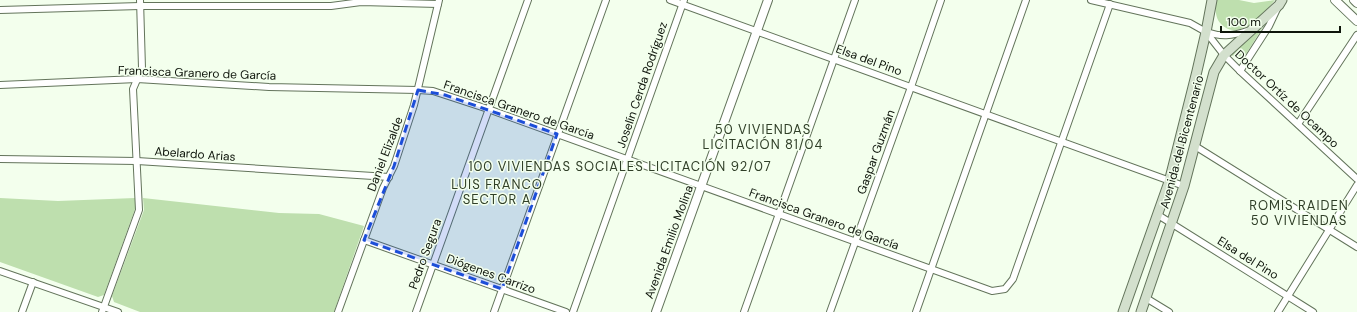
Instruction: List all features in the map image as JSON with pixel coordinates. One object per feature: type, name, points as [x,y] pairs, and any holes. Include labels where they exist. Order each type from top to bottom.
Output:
[{"type":"main road","name":"Avenida del Bicentenario","points":[[1123,312],[1169,182],[1206,32],[1212,0]]},
{"type":"main road","name":"Avenida del Bicentenario","points":[[1141,312],[1184,186],[1196,146],[1214,72],[1224,55],[1281,3]]},
{"type":"street","name":"Pedro Segura","points":[[416,312],[528,0]]},
{"type":"street","points":[[494,312],[606,0]]},
{"type":"street","name":"Elsa del Pino","points":[[670,0],[683,2],[757,31],[1062,141],[1169,182],[1184,186]]},
{"type":"street","name":"Avenida Emilio Molina","points":[[656,312],[768,0]]},
{"type":"street","points":[[744,312],[855,0]]},
{"type":"street","name":"Gaspar Guzmán","points":[[830,312],[941,0]]},
{"type":"street","points":[[916,312],[1026,0]]},
{"type":"street","name":"Doctor Ortíz de Ocampo","points":[[1090,0],[1190,23],[1206,32],[1224,55],[1240,71],[1357,179]]},
{"type":"street","points":[[1334,0],[1357,21]]},
{"type":"street","points":[[1354,0],[1357,3]]},
{"type":"street","points":[[0,10],[140,3],[331,6],[345,2],[439,2]]},
{"type":"street","name":"Daniel Elizalde","points":[[338,312],[383,188],[394,166],[412,113],[439,2]]},
{"type":"street","name":"Joselín Cerda Rodríguez","points":[[573,312],[683,2]]},
{"type":"street","points":[[103,309],[139,210],[133,89],[142,68],[140,3]]},
{"type":"street","points":[[1240,71],[1281,3]]},
{"type":"street","points":[[1062,141],[1110,4]]},
{"type":"street","points":[[1206,32],[1218,36],[1227,36],[1236,35],[1251,30]]},
{"type":"street","points":[[1298,124],[1357,35]]},
{"type":"street","name":"Francisca Granero de García","points":[[0,85],[137,79],[269,87],[418,90],[439,93],[488,109],[992,291],[1005,289],[1013,279],[1062,141]]},
{"type":"street","points":[[1196,146],[1357,248]]},
{"type":"street","name":"Abelardo Arias","points":[[0,159],[137,161],[389,176]]},
{"type":"street","points":[[1278,312],[1357,185]]},
{"type":"street","name":"Elsa del Pino","points":[[1158,215],[1313,312]]},
{"type":"street","name":"Diógenes Carrizo","points":[[364,240],[566,312]]},
{"type":"street","points":[[0,271],[103,309],[118,312]]},
{"type":"street","points":[[22,312],[33,282]]},
{"type":"street","points":[[1146,298],[1169,312]]},
{"type":"highlighted area","points":[[418,90],[445,95],[557,134],[502,289],[364,240],[394,166]]},
{"type":"green space","points":[[1216,0],[1239,0],[1254,3],[1275,0],[1251,24],[1235,30],[1228,29],[1219,22],[1216,13]]},
{"type":"green space","points":[[1263,27],[1242,58],[1237,58],[1231,55]]},
{"type":"green space","points":[[0,198],[58,201],[135,198],[135,209],[104,295],[98,297],[0,262]]},
{"type":"green space","points":[[143,198],[279,213],[319,214],[364,226],[334,312],[140,312],[114,302],[112,296],[144,210]]},
{"type":"district","name":"50 VIVIENDAS LICITACIÓN 81/04","points":[[763,136]]},
{"type":"district","name":"100 VIVIENDAS SOCIALES LICITACIÓN 92/07","points":[[620,166]]},
{"type":"district","name":"LUIS FRANCO SECTOR A","points":[[497,192]]},
{"type":"district","name":"ROMIS RAIDEN 50 VIVIENDAS","points":[[1299,212]]}]
